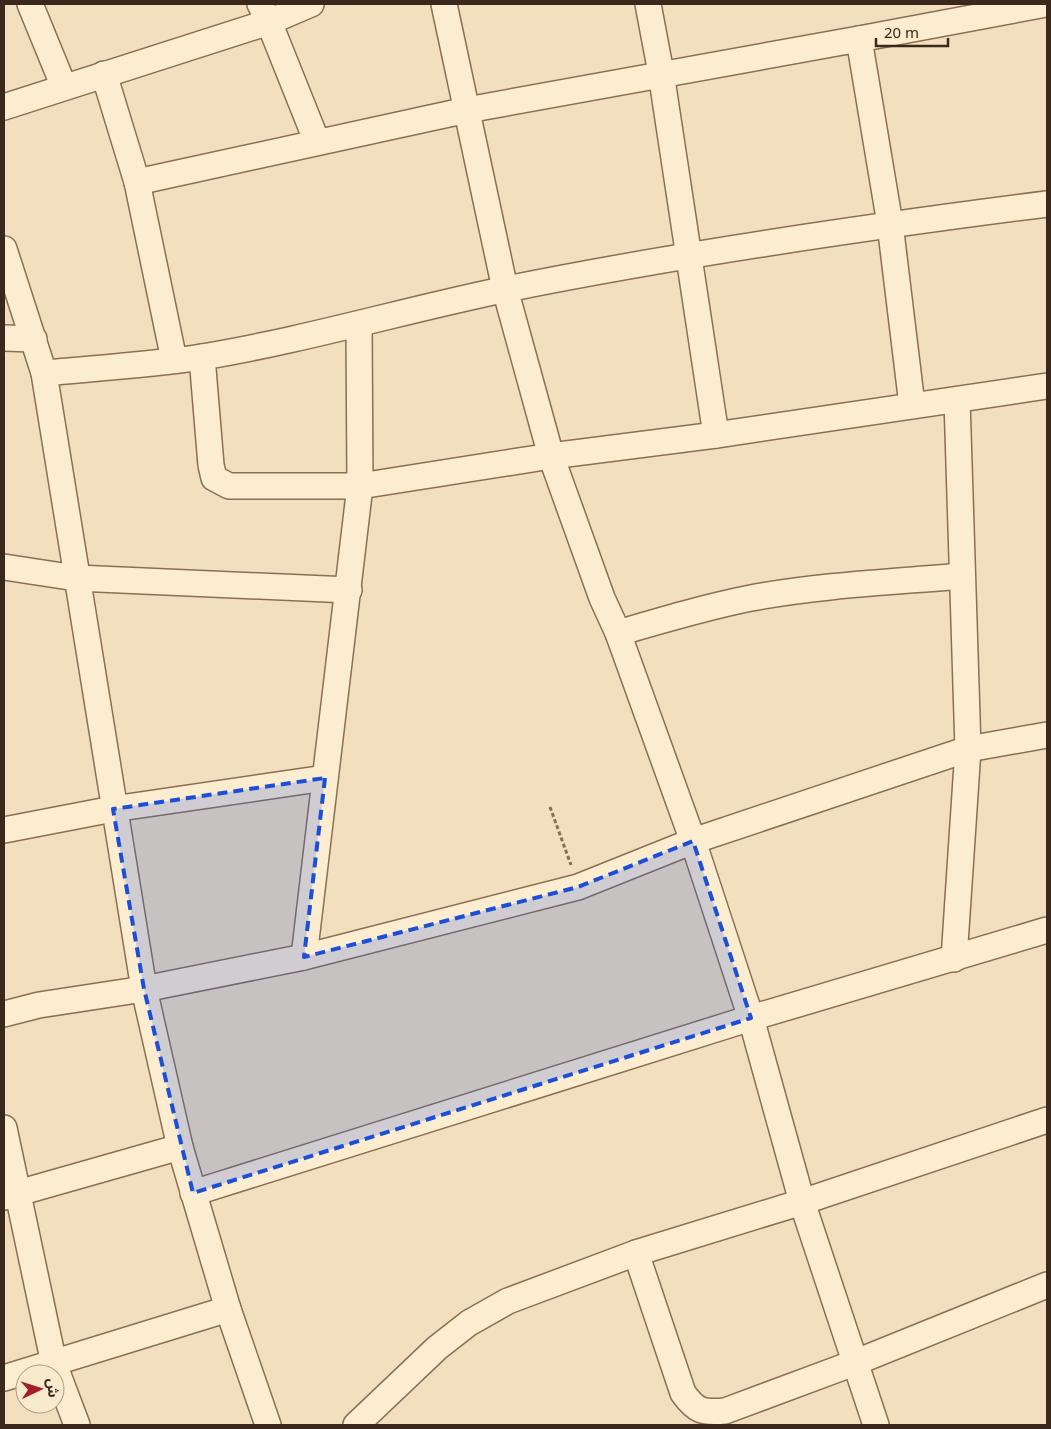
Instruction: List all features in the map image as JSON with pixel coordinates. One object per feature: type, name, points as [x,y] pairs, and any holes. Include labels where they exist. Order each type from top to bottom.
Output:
[{"type":"street","points":[[30,4],[64,87]]},
{"type":"street","points":[[4,107],[104,74],[264,13],[311,4]]},
{"type":"street","points":[[444,4],[505,290],[551,456],[602,598],[618,633],[693,841],[751,1018],[802,1202],[876,1425]]},
{"type":"street","points":[[648,4],[661,73],[716,435]]},
{"type":"street","points":[[137,182],[467,110],[1046,4]]},
{"type":"street","points":[[264,13],[317,142]]},
{"type":"street","points":[[859,39],[890,224],[912,405]]},
{"type":"street","points":[[104,74],[137,182],[174,360]]},
{"type":"street","points":[[44,373],[202,357],[359,325],[505,290],[689,255],[890,224],[1047,204]]},
{"type":"street","points":[[4,250],[44,373],[113,809],[144,989],[180,1147],[193,1193],[228,1309],[268,1425]]},
{"type":"street","points":[[304,957],[360,486],[359,325]]},
{"type":"street","points":[[4,338],[34,339]]},
{"type":"street","points":[[202,357],[211,465],[214,478],[229,486],[360,486],[551,456],[716,435],[1047,386]]},
{"type":"street","points":[[954,959],[968,749],[957,400]]},
{"type":"street","points":[[4,567],[76,578],[349,590]]},
{"type":"street","points":[[618,633],[690,612],[750,598],[820,588],[962,576]]},
{"type":"street","points":[[4,1014],[39,1004],[144,989],[304,957],[578,887],[693,841],[968,749],[1047,734]]},
{"type":"street","points":[[4,830],[113,809],[325,778]]},
{"type":"street","points":[[193,1193],[751,1018],[1047,930]]},
{"type":"street","points":[[356,1425],[437,1348],[469,1323],[508,1301],[636,1253],[802,1202],[1047,1120]]},
{"type":"street","points":[[4,1128],[11,1195],[54,1364],[228,1309]]},
{"type":"street","points":[[11,1195],[180,1147]]},
{"type":"street","points":[[636,1253],[683,1392],[693,1407],[708,1412],[725,1411],[854,1363],[1047,1286]]},
{"type":"street","points":[[65,1393],[77,1425]]},
{"type":"path","points":[[550,807],[578,887]]},
{"type":"highlighted area","points":[[325,778],[304,957],[578,887],[693,841],[751,1018],[193,1193],[144,989],[113,809]]}]
